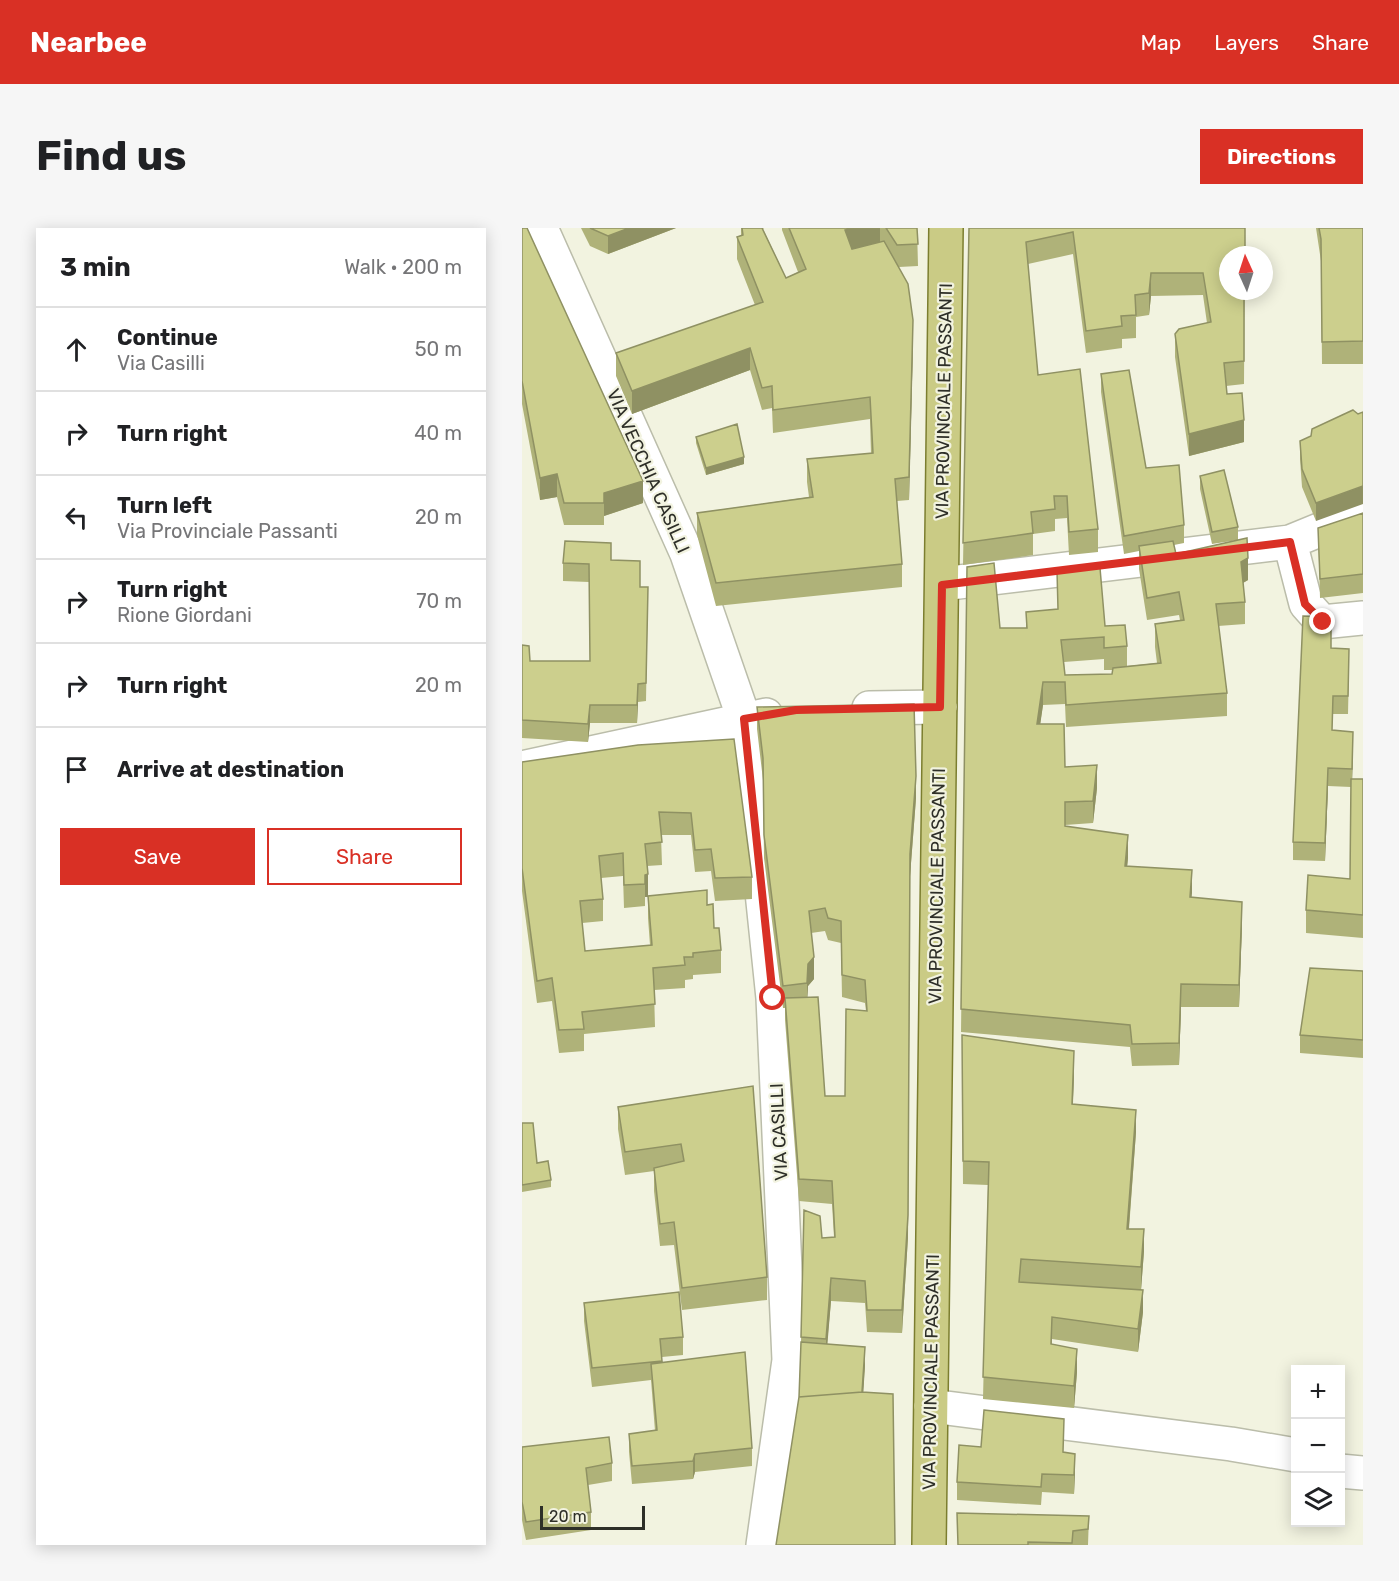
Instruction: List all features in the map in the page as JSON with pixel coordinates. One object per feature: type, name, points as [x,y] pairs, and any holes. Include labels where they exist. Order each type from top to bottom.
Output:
[{"type":"main road","name":"VIA PROVINCIALE PASSANTI","points":[[929,1545],[946,228]]},
{"type":"street","name":"VIA VECCHIA CASILLI","points":[[541,228],[687,554],[744,719]]},
{"type":"street","points":[[942,585],[1290,542],[1363,512]]},
{"type":"street","points":[[1290,542],[1305,604],[1323,622],[1363,618]]},
{"type":"street","points":[[844,709],[940,707]]},
{"type":"street","points":[[522,768],[744,719],[796,710]]},
{"type":"street","name":"VIA CASILLI","points":[[744,719],[773,998],[789,1360],[763,1545]]},
{"type":"street","points":[[931,1406],[1231,1444],[1291,1454]]},
{"type":"street","points":[[1345,1471],[1363,1473]]},
{"type":"building","points":[[522,228],[527,228],[643,481],[604,493],[604,503],[564,503],[557,474],[540,478],[522,381]]},
{"type":"building","points":[[590,228],[629,228],[608,236]]},
{"type":"building","points":[[742,228],[762,228],[786,278],[806,269],[789,228],[853,228],[845,230],[852,249],[884,241],[908,284],[913,320],[909,477],[895,479],[902,564],[716,583],[697,513],[813,497],[807,459],[873,453],[870,397],[773,410],[772,386],[762,388],[750,348],[632,391],[616,353],[763,302],[737,237],[743,235]]},
{"type":"building","points":[[886,228],[917,228],[918,244],[897,245]]},
{"type":"building","points":[[969,228],[1245,228],[1245,246],[1219,246],[1219,300],[1244,300],[1244,361],[1224,363],[1227,394],[1242,393],[1244,420],[1189,434],[1175,334],[1179,329],[1211,322],[1203,273],[1151,273],[1149,293],[1135,295],[1136,315],[1121,316],[1122,326],[1086,331],[1073,232],[1026,242],[1038,375],[1080,369],[1098,529],[1069,532],[1067,496],[1054,496],[1055,509],[1031,512],[1033,533],[963,543]]},
{"type":"building","points":[[1319,228],[1363,228],[1363,341],[1322,342]]},
{"type":"building","points":[[1129,370],[1146,468],[1179,465],[1184,525],[1124,536],[1101,374]]},
{"type":"building","points":[[1353,410],[1358,414],[1363,412],[1363,486],[1316,503],[1302,469],[1300,441],[1311,436],[1312,429]]},
{"type":"building","points":[[737,424],[744,457],[706,468],[696,437]]},
{"type":"building","points":[[1224,470],[1238,527],[1212,532],[1200,476]]},
{"type":"building","points":[[1363,513],[1363,574],[1320,579],[1318,528]]},
{"type":"building","points":[[1247,538],[1248,558],[1241,562],[1245,602],[1216,604],[1227,693],[1066,705],[1065,682],[1043,682],[1037,724],[1064,724],[1065,767],[1097,765],[1093,801],[1065,802],[1065,826],[1128,835],[1125,866],[1192,870],[1190,897],[1242,902],[1239,985],[1181,984],[1179,1043],[1132,1044],[1130,1025],[961,1009],[967,567],[994,563],[1000,628],[1027,628],[1026,612],[1058,609],[1057,571],[1100,568],[1105,626],[1125,625],[1127,646],[1104,648],[1104,637],[1061,640],[1065,675],[1112,674],[1113,668],[1161,663],[1155,624],[1184,620],[1179,592],[1147,598],[1139,546],[1173,541],[1176,554]]},
{"type":"building","points":[[565,541],[611,543],[611,560],[640,561],[640,587],[648,587],[646,683],[638,684],[637,705],[590,705],[588,724],[522,720],[522,645],[529,646],[530,661],[590,661],[589,564],[563,563]]},
{"type":"building","points":[[1303,616],[1331,617],[1331,648],[1349,649],[1348,696],[1333,696],[1332,730],[1353,732],[1352,769],[1328,768],[1325,843],[1293,842]]},
{"type":"building","points":[[914,704],[916,776],[910,854],[908,1215],[902,1310],[867,1310],[865,1281],[831,1278],[826,1339],[801,1337],[804,1210],[820,1216],[822,1238],[835,1237],[832,1181],[799,1179],[785,998],[818,997],[825,1096],[845,1096],[846,1009],[867,1011],[865,980],[842,975],[841,921],[828,918],[825,908],[809,911],[814,957],[808,964],[807,983],[783,986],[764,835],[763,758],[757,707]]},
{"type":"building","points":[[734,739],[752,877],[715,878],[711,849],[695,850],[691,813],[659,812],[662,842],[645,844],[648,874],[645,875],[645,884],[624,885],[623,853],[599,856],[603,899],[580,901],[585,951],[652,945],[648,896],[707,890],[707,905],[713,904],[714,928],[719,928],[721,950],[693,953],[693,957],[684,957],[685,965],[653,968],[655,1004],[582,1012],[584,1029],[559,1030],[552,978],[537,981],[522,868],[522,762],[638,745]]},
{"type":"building","points":[[1351,779],[1363,779],[1363,915],[1306,910],[1308,875],[1350,879]]},
{"type":"building","points":[[1310,968],[1363,971],[1363,1040],[1300,1035]]},
{"type":"building","points":[[962,1035],[1074,1051],[1072,1104],[1136,1110],[1127,1229],[1144,1229],[1141,1267],[1021,1259],[1019,1282],[1143,1290],[1138,1329],[1052,1317],[1051,1344],[1077,1349],[1074,1386],[983,1377],[989,1162],[963,1161]]},
{"type":"building","points":[[753,1086],[767,1277],[682,1288],[674,1222],[660,1224],[654,1168],[684,1161],[681,1144],[625,1152],[618,1107]]},
{"type":"building","points":[[522,1123],[533,1123],[537,1163],[548,1161],[551,1180],[522,1185]]},
{"type":"building","points":[[679,1292],[683,1337],[660,1339],[662,1361],[592,1368],[584,1303]]},
{"type":"building","points":[[801,1342],[865,1347],[862,1392],[799,1397]]},
{"type":"building","points":[[745,1352],[752,1448],[695,1454],[693,1461],[632,1466],[629,1434],[657,1430],[651,1364]]},
{"type":"building","points":[[862,1392],[893,1394],[895,1545],[776,1545],[799,1397]]},
{"type":"building","points":[[984,1410],[1064,1419],[1063,1452],[1075,1454],[1074,1475],[1042,1474],[1041,1487],[957,1482],[959,1445],[981,1447]]},
{"type":"building","points":[[609,1437],[612,1463],[586,1468],[591,1512],[526,1522],[522,1502],[522,1447]]},
{"type":"building","points":[[957,1513],[1089,1516],[1088,1529],[1073,1531],[1072,1543],[958,1545]]},
{"type":"route","points":[[773,998],[744,719],[796,710],[940,707],[942,585],[1290,542],[1305,604],[1323,622]]}]
